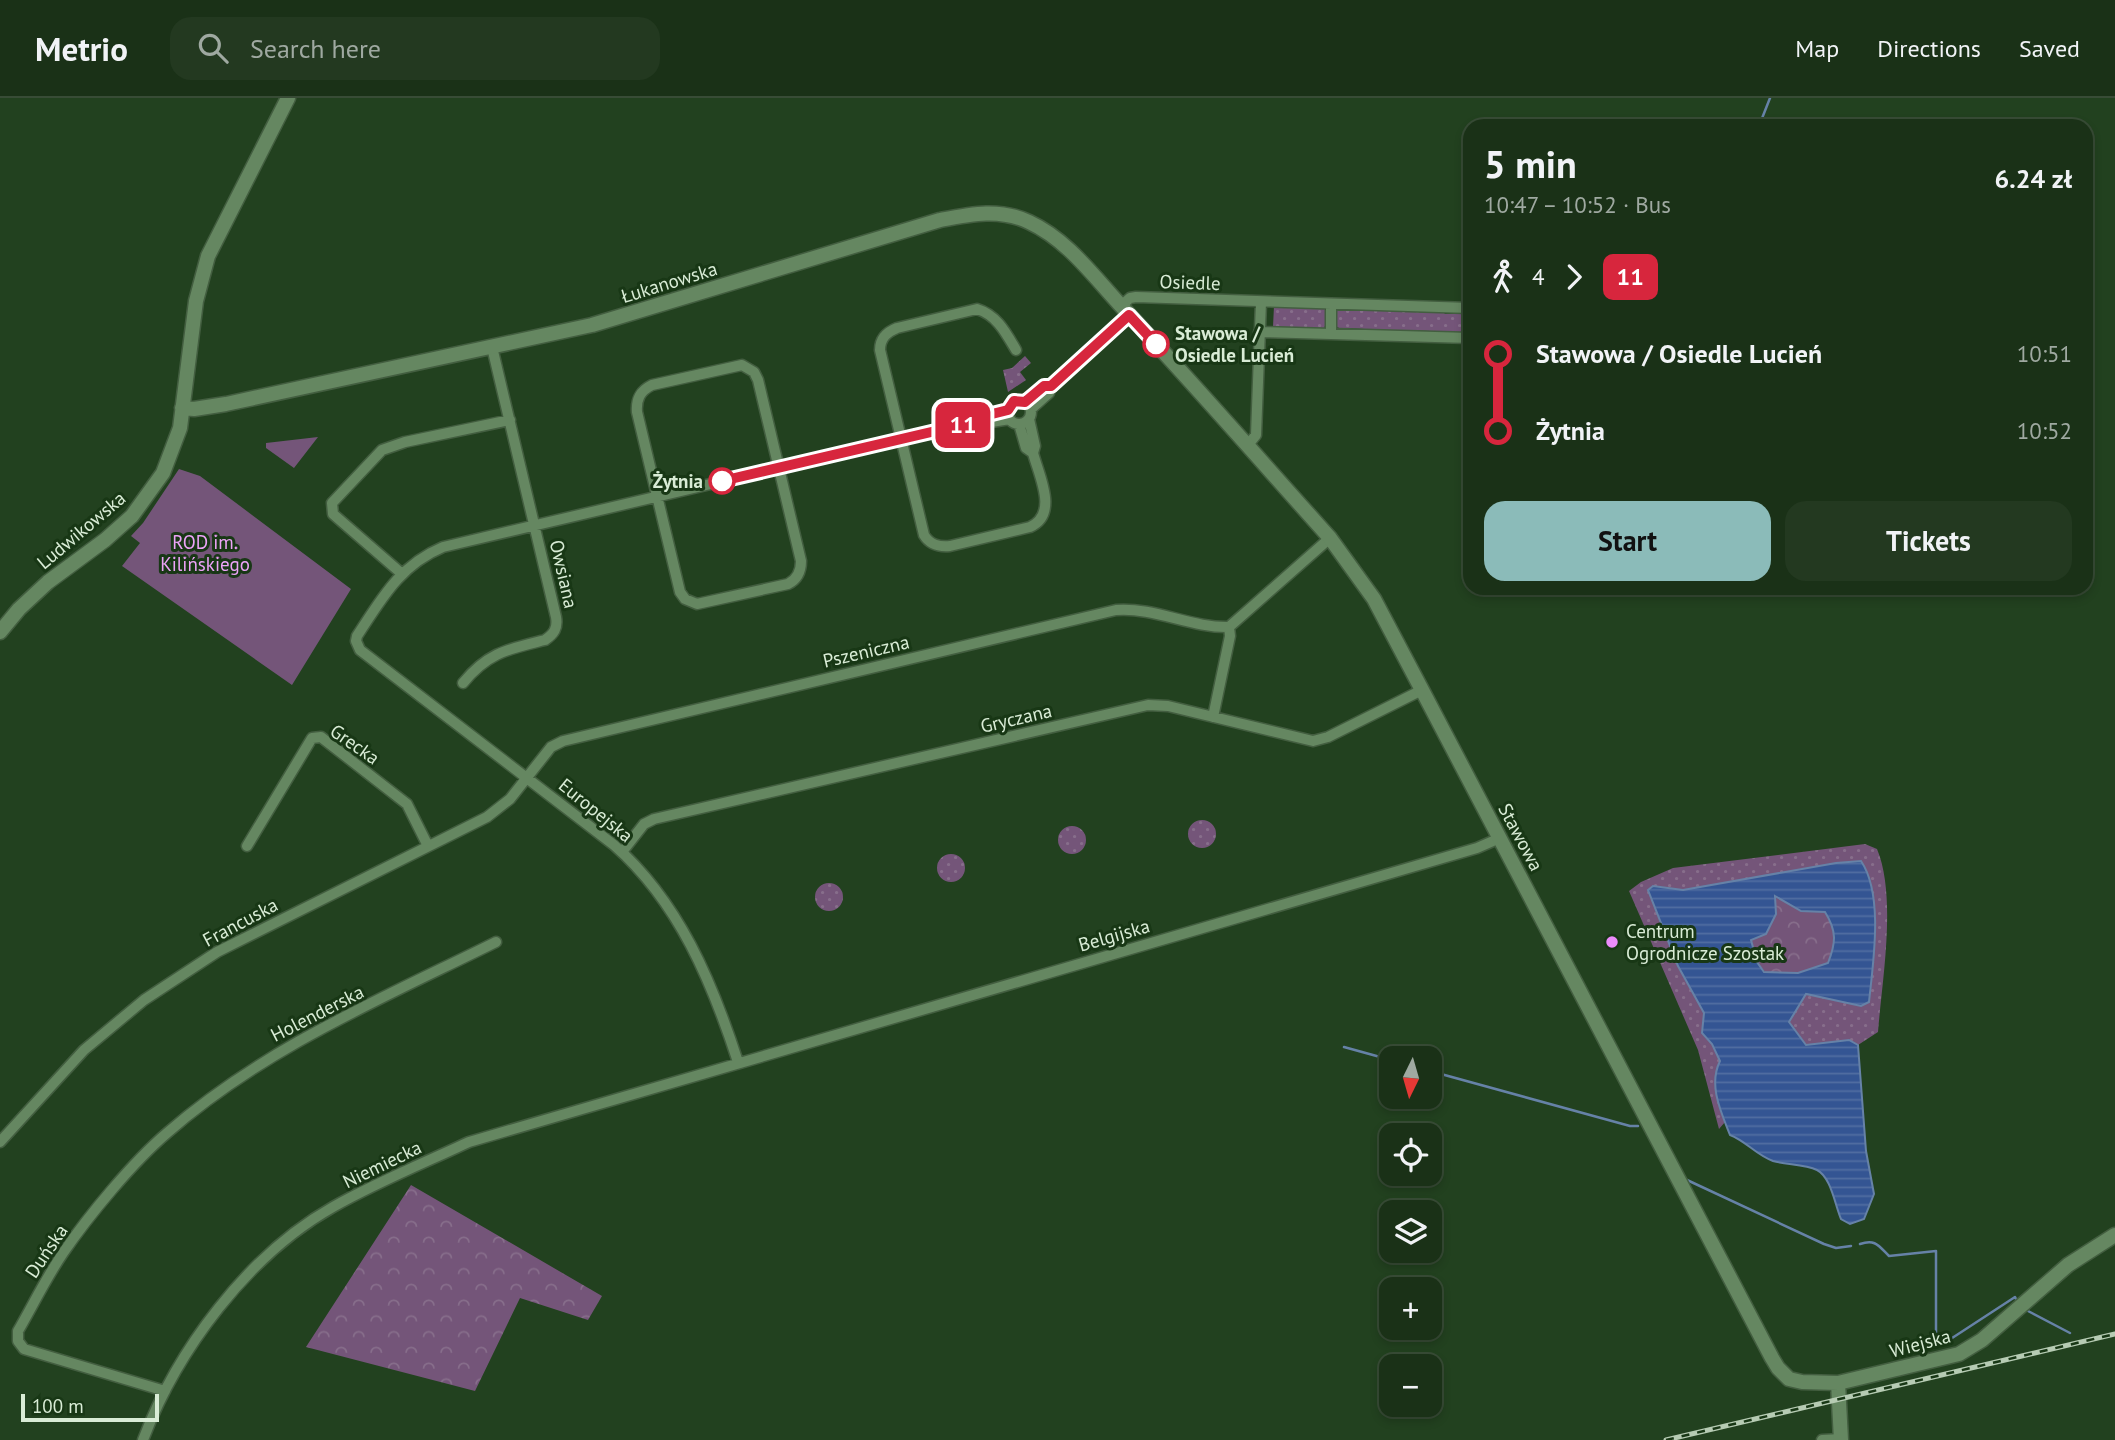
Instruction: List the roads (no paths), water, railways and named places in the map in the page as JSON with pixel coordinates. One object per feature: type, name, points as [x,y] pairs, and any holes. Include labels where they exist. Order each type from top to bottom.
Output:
[{"type":"street","name":"Ludwikowska","points":[[0,632],[44,585],[105,540],[145,501],[163,473],[180,428],[196,301],[208,256],[288,98]]},
{"type":"street","name":"Łukanowska","points":[[182,408],[226,404],[592,325],[940,220],[988,213],[1021,219],[1050,234],[1066,247],[1125,310]]},
{"type":"street","name":"Osiedle","points":[[1125,310],[1130,298],[1136,297],[1463,308]]},
{"type":"street","points":[[1247,446],[1256,435],[1261,302]]},
{"type":"street","points":[[1331,304],[1331,334]]},
{"type":"street","points":[[1016,350],[994,318],[977,309],[890,331],[881,341],[880,350],[924,535],[932,544],[944,547],[1030,527],[1040,521],[1046,509],[1033,453],[1026,448],[1020,414]]},
{"type":"street","points":[[510,420],[405,442],[382,450],[335,499],[331,507],[333,514],[401,573],[419,559],[443,547],[974,422],[980,417],[1020,414],[1049,393],[1051,386],[1125,310]]},
{"type":"street","name":"Stawowa","points":[[1125,310],[1330,538],[1374,599],[1778,1368],[1784,1376],[1795,1381],[1838,1383]]},
{"type":"street","name":"Osiedle","points":[[1259,332],[1463,338]]},
{"type":"street","name":"Owsiana","points":[[463,683],[480,663],[493,655],[545,640],[555,631],[556,617],[492,347]]},
{"type":"street","points":[[736,366],[750,368],[758,380],[801,561],[798,575],[788,584],[701,604],[685,599],[680,592],[657,496],[637,407],[640,394],[652,385],[736,366]]},
{"type":"street","points":[[1213,717],[1230,636],[1229,626],[1330,538]]},
{"type":"street","name":"Europejska","points":[[401,573],[357,636],[357,646],[622,852],[660,897],[702,965],[719,1004],[738,1062]]},
{"type":"street","name":"Pszeniczna","points":[[528,778],[551,747],[572,738],[1116,610],[1140,611],[1210,626],[1229,626]]},
{"type":"street","name":"Gryczana","points":[[622,852],[644,824],[654,819],[1135,708],[1158,705],[1318,740],[1422,690]]},
{"type":"street","name":"Grecka","points":[[247,846],[312,738],[321,737],[407,804],[428,846]]},
{"type":"street","name":"Francuska","points":[[0,1142],[84,1050],[145,1000],[217,952],[495,812],[528,778]]},
{"type":"street","name":"Belgijska","points":[[738,1062],[1467,851],[1500,838]]},
{"type":"street","name":"Holenderska","points":[[166,1133],[218,1091],[284,1048],[496,942]]},
{"type":"street","name":"Niemiecka","points":[[144,1440],[165,1391],[208,1324],[242,1282],[290,1237],[333,1207],[469,1142],[738,1062]]},
{"type":"street","name":"Duńska","points":[[165,1391],[24,1349],[18,1341],[18,1331],[63,1253],[106,1198],[166,1133]]},
{"type":"street","name":"Wiejska","points":[[1838,1383],[1949,1357],[1968,1350],[2067,1265],[2115,1236]]},
{"type":"street","points":[[1822,1440],[1841,1440],[1838,1383]]},
{"type":"water","points":[[1861,861],[1873,892],[1875,930],[1869,1002],[1861,1006],[1806,994],[1789,1022],[1806,1045],[1849,1040],[1858,1045],[1866,1151],[1874,1194],[1864,1219],[1850,1224],[1841,1219],[1829,1185],[1817,1170],[1773,1161],[1730,1135],[1716,1089],[1715,1079],[1720,1061],[1712,1044],[1702,1033],[1704,1013],[1678,966],[1648,890],[1653,886],[1683,890]],"holes":[[[1775,896],[1801,911],[1825,912],[1829,919],[1834,937],[1828,963],[1798,973],[1764,972],[1757,962],[1751,940],[1766,934],[1776,914]]]},
{"type":"waterway","points":[[1762,119],[1770,98]]},
{"type":"waterway","points":[[1344,1047],[1379,1057]]},
{"type":"waterway","points":[[1442,1074],[1638,1126]]},
{"type":"waterway","points":[[1687,1180],[1824,1244],[1836,1248],[1851,1246]]},
{"type":"waterway","points":[[1860,1244],[1873,1243],[1889,1256],[1936,1251],[1936,1343]]},
{"type":"waterway","points":[[1946,1342],[2015,1297],[2016,1299]]},
{"type":"waterway","points":[[2028,1311],[2070,1333]]},
{"type":"railway","points":[[1666,1440],[2115,1334]]},
{"type":"place","name":"Stawowa / Osiedle Lucień","points":[[1156,344]]},
{"type":"place","name":"Żytnia","points":[[722,481]]},
{"type":"place","name":"Centrum Ogrodnicze Szostak","points":[[1612,942]]},
{"type":"park label","name":"ROD im. Kilińskiego","points":[[205,553]]}]
